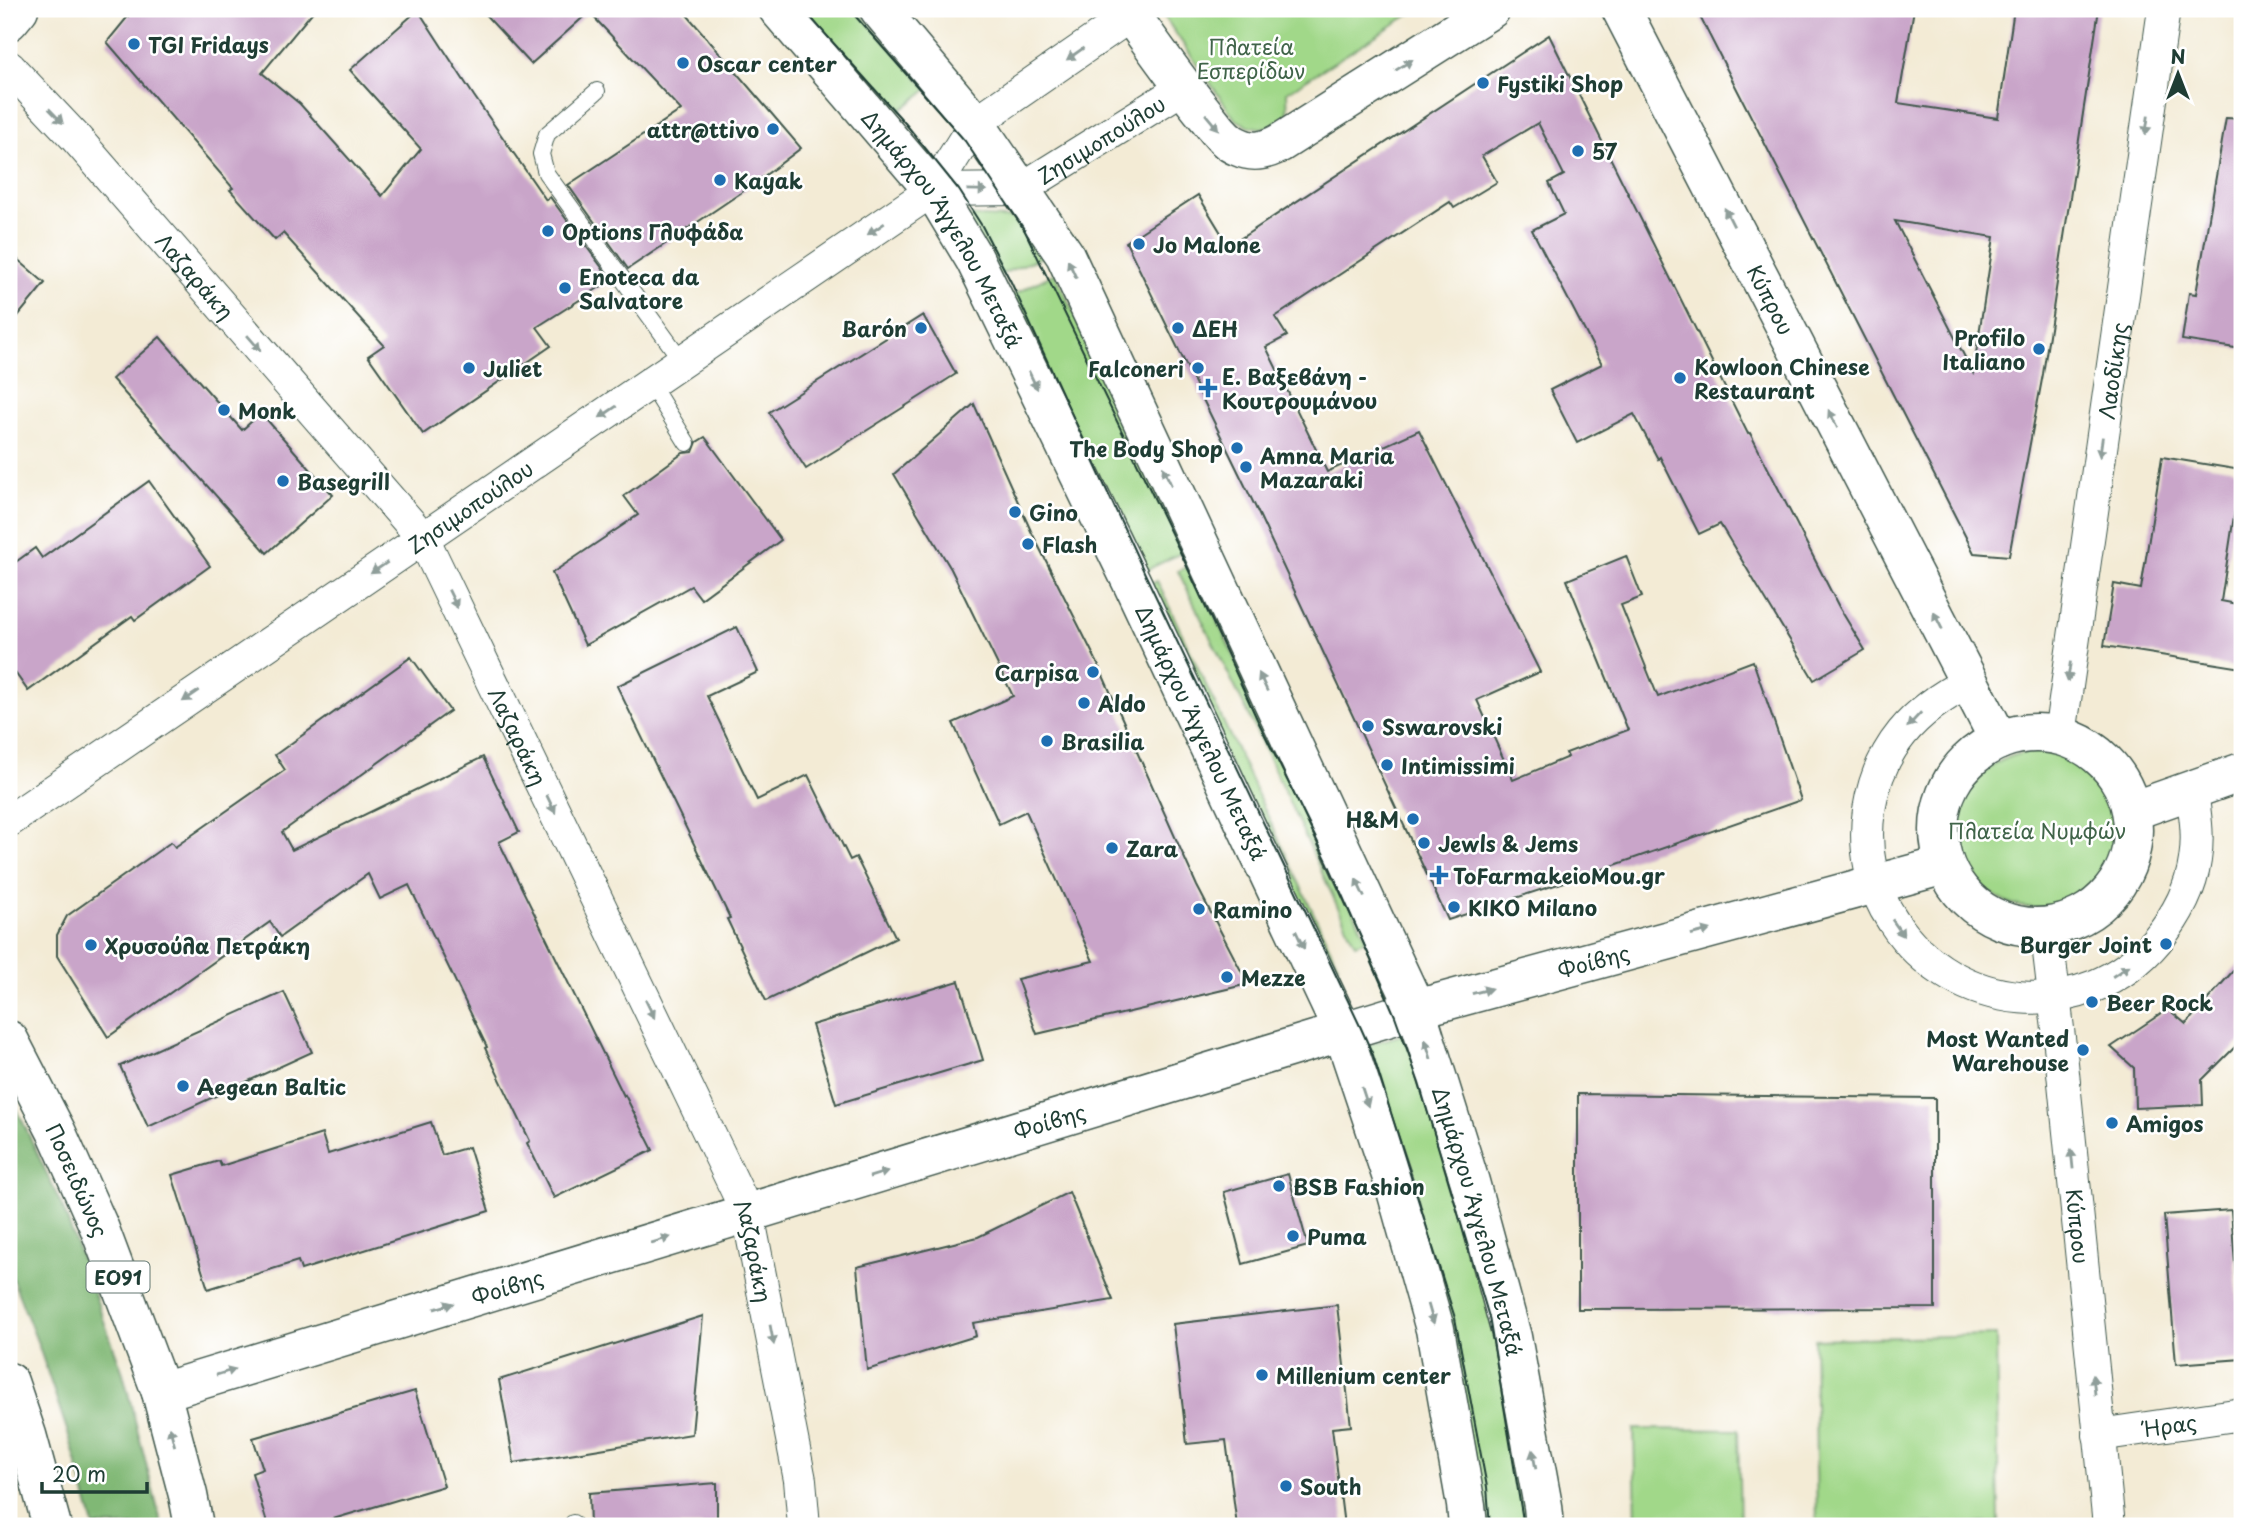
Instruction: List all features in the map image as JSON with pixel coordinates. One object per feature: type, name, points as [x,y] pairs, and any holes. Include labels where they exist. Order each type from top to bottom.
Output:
[{"type":"main road","points":[[9,21],[19,9]]},
{"type":"main road","name":"Δημάρχου Άγγελου Μεταξά","points":[[778,9],[933,190],[975,260],[1138,596],[1343,1032],[1395,1188],[1435,1329],[1468,1526]]},
{"type":"main road","name":"Δημάρχου Άγγελου Μεταξά","points":[[879,9],[975,123],[1065,256],[1416,1009],[1470,1182],[1512,1336],[1545,1526]]},
{"type":"main road","points":[[1129,12],[1183,88],[1227,141],[1254,151],[1268,149],[1491,9]]},
{"type":"main road","name":"Κύπρου","points":[[1621,9],[1999,740]]},
{"type":"main road","points":[[2019,734],[2060,735],[2085,746],[2107,762],[2123,785],[2132,811],[2134,832],[2131,853],[2112,892],[2096,907],[2078,918],[2046,927],[2014,924],[1985,913],[1961,892],[1945,865],[1939,836],[1942,806],[1953,778],[1973,755],[1999,740],[2019,734]]},
{"type":"main road","points":[[2132,811],[2242,772]]},
{"type":"main road","name":"Φοίβης","points":[[161,1392],[1416,1009],[1945,865]]},
{"type":"main road","name":"Ποσειδώνος","points":[[9,1040],[57,1133],[99,1227],[161,1392],[194,1526]]},
{"type":"main road","points":[[9,1382],[52,1526]]},
{"type":"street","name":"Λαοδίκης","points":[[2060,735],[2164,9]]},
{"type":"street","name":"Ζησιμοπούλου","points":[[9,821],[933,190],[975,123],[1129,12]]},
{"type":"street","name":"Λαζαράκη","points":[[9,67],[75,137],[423,538],[748,1214],[800,1480],[804,1526]]},
{"type":"street","name":"Ζησιμοπούλου","points":[[933,190],[1021,189],[1183,88]]},
{"type":"street","points":[[1969,682],[1942,696],[1917,715],[1898,738],[1882,765],[1872,794],[1867,824],[1868,855],[1875,885],[1886,911],[1902,935],[1921,956],[1944,973],[1969,986],[1997,995],[2054,997],[2088,988],[2120,973],[2147,952],[2170,925],[2186,894],[2195,860],[2197,825],[2192,791]]},
{"type":"street","name":"Κύπρου","points":[[2046,927],[2109,1526]]},
{"type":"street","name":"Ήρας","points":[[2099,1435],[2242,1414]]},
{"type":"lane","points":[[597,91],[547,134],[541,153],[546,173],[682,361]]},
{"type":"lane","points":[[650,383],[687,443]]},
{"type":"green space","points":[[793,9],[856,9],[928,89],[888,120]]},
{"type":"green space","name":"Πλατεία Εσπερίδων","points":[[1159,9],[1418,9],[1287,92],[1288,122],[1261,128],[1235,119]]},
{"type":"green space","points":[[962,216],[1025,219],[1044,256],[997,276]]},
{"type":"green space","points":[[1055,273],[1185,551],[1139,574],[1009,297]]},
{"type":"green space","points":[[1191,565],[1367,940],[1355,944],[1253,724],[1178,571]]},
{"type":"green space","points":[[1157,581],[1338,965],[1326,969],[1146,587]]},
{"type":"green space","name":"Πλατεία Νυμφών","points":[[2037,752],[2067,758],[2092,775],[2109,800],[2115,830],[2109,860],[2092,885],[2067,902],[2037,908],[2007,902],[1982,885],[1965,860],[1959,830],[1965,800],[1982,775],[2007,758]]},
{"type":"green space","points":[[1408,1033],[1492,1307],[1531,1526],[1480,1526],[1360,1047]]},
{"type":"green space","points":[[9,1092],[64,1211],[123,1373],[162,1526],[94,1526],[70,1439],[38,1344],[9,1270]]},
{"type":"green space","points":[[1996,1335],[1999,1523],[1817,1526],[1814,1339]]},
{"type":"green space","points":[[1634,1429],[1738,1430],[1740,1526],[1636,1526]]},
{"type":"building","points":[[134,9],[315,9],[262,73],[300,104],[382,196],[421,149],[350,70],[418,10],[546,200],[550,197],[611,280],[537,327],[551,346],[423,434],[368,356],[384,345],[283,233],[275,240],[107,42]]},
{"type":"building","points":[[480,9],[682,9],[801,148],[751,186],[628,269],[568,185],[681,110],[589,12],[531,64]]},
{"type":"building","points":[[1696,9],[1914,9],[1898,103],[1998,118],[2014,9],[2099,9],[2043,374],[2009,556],[1974,553]],"holes":[[[1895,221],[1994,237],[1973,373]]]},
{"type":"building","points":[[1549,35],[1748,434],[1750,433],[1839,607],[1865,650],[1814,680],[1720,524],[1699,534],[1660,457],[1658,459],[1634,414],[1577,443],[1550,390],[1602,364],[1532,230],[1564,214],[1549,183],[1564,175],[1538,123],[1482,156],[1497,182],[1454,208],[1450,202],[1275,317],[1287,336],[1266,347],[1327,472],[1419,430],[1540,672],[1477,700],[1513,780],[1568,757],[1566,753],[1628,730],[1567,580],[1626,556],[1642,597],[1621,605],[1658,697],[1753,661],[1801,800],[1448,920],[1255,506],[1126,242],[1198,195],[1229,246]]},
{"type":"building","points":[[2226,118],[2242,119],[2242,349],[2182,340],[2189,293],[2196,294]]},
{"type":"building","points":[[9,252],[45,283],[9,327]]},
{"type":"building","points":[[923,315],[956,374],[806,469],[769,412]]},
{"type":"building","points":[[160,337],[242,430],[261,413],[333,495],[267,553],[112,379]]},
{"type":"building","points":[[974,404],[1031,531],[1096,660],[1197,886],[1248,984],[1037,1034],[1017,979],[1093,961],[1026,811],[999,824],[953,723],[1013,696],[951,569],[894,474]]},
{"type":"building","points":[[705,437],[781,540],[701,599],[691,586],[585,645],[552,573],[638,515],[624,496],[683,453],[693,452],[697,442]]},
{"type":"building","points":[[2162,457],[2241,470],[2221,601],[2242,605],[2242,668],[2104,646],[2114,584],[2141,589]]},
{"type":"building","points":[[149,481],[210,566],[135,620],[132,616],[28,691],[9,664],[9,567],[35,548],[42,558]]},
{"type":"building","points":[[737,627],[758,672],[707,696],[757,800],[808,775],[850,860],[856,857],[896,938],[766,1001],[727,919],[730,918],[617,686]]},
{"type":"building","points":[[411,657],[450,711],[282,832],[292,850],[483,757],[519,832],[499,842],[653,1150],[554,1198],[527,1143],[530,1141],[485,1048],[487,1047],[409,885],[380,899],[368,874],[280,937],[270,922],[108,1037],[57,956],[57,935],[67,916],[171,842],[175,847],[285,770],[275,755]]},
{"type":"building","points":[[2242,961],[2242,1040],[2202,1080],[2203,1105],[2135,1108],[2134,1068],[2111,1047],[2168,1009],[2186,1024]]},
{"type":"building","points":[[959,981],[983,1060],[836,1104],[812,1025]]},
{"type":"building","points":[[284,992],[312,1052],[148,1127],[120,1066]]},
{"type":"building","points":[[1578,1094],[1935,1098],[1935,1308],[1578,1309]]},
{"type":"building","points":[[431,1122],[442,1155],[469,1147],[489,1211],[301,1270],[298,1261],[208,1289],[172,1175],[219,1161],[221,1166],[322,1134],[328,1154]]},
{"type":"building","points":[[1288,1174],[1308,1246],[1243,1264],[1224,1192]]},
{"type":"building","points":[[1069,1192],[1113,1300],[973,1323],[976,1336],[867,1370],[857,1267],[978,1237]]},
{"type":"building","points":[[2231,1210],[2242,1359],[2176,1364],[2164,1215]]},
{"type":"building","name":"Millenium center","points":[[1337,1305],[1351,1426],[1332,1428],[1344,1526],[1237,1526],[1226,1440],[1187,1444],[1173,1324]]},
{"type":"building","points":[[703,1316],[692,1434],[514,1463],[499,1380]]},
{"type":"building","points":[[415,1391],[444,1486],[323,1522],[324,1526],[268,1526],[252,1473],[263,1469],[253,1438]]},
{"type":"building","points":[[717,1483],[717,1526],[590,1526],[589,1493]]},
{"type":"tram line","points":[[803,9],[905,123],[959,190],[982,226],[1011,282],[1146,576],[1360,1026],[1373,1055],[1455,1318],[1487,1487],[1490,1526]]},
{"type":"tram line","points":[[849,9],[965,141],[1024,229],[1327,861],[1395,1016],[1419,1083],[1489,1317],[1524,1526]]},
{"type":"place","name":"TGI Fridays","points":[[134,44]]},
{"type":"place","name":"Oscar center","points":[[683,63]]},
{"type":"place","name":"Fystiki Shop","points":[[1483,83]]},
{"type":"place","name":"attr@ttivo","points":[[773,129]]},
{"type":"place","name":"57","points":[[1578,151]]},
{"type":"place","name":"Kayak","points":[[720,180]]},
{"type":"place","name":"Options Γλυφάδα","points":[[548,231]]},
{"type":"place","name":"Jo Malone","points":[[1139,244]]},
{"type":"place","name":"Enoteca da Salvatore","points":[[565,288]]},
{"type":"place","name":"Barón","points":[[921,328]]},
{"type":"place","name":"ΔΕΗ","points":[[1178,328]]},
{"type":"place","name":"Profilo Italiano","points":[[2039,349]]},
{"type":"place","name":"Juliet","points":[[469,368]]},
{"type":"place","name":"Falconeri","points":[[1198,368]]},
{"type":"place","name":"Kowloon Chinese Restaurant","points":[[1680,378]]},
{"type":"place","name":"Ε. Βαξεβάνη - Κουτρουμάνου","points":[[1208,388]]},
{"type":"place","name":"Monk","points":[[224,410]]},
{"type":"place","name":"The Body Shop","points":[[1237,448]]},
{"type":"place","name":"Amna Maria Mazaraki","points":[[1246,467]]},
{"type":"place","name":"Basegrill","points":[[283,481]]},
{"type":"place","name":"Gino","points":[[1015,512]]},
{"type":"place","name":"Flash","points":[[1028,544]]},
{"type":"place","name":"Carpisa","points":[[1093,672]]},
{"type":"place","name":"Aldo","points":[[1084,703]]},
{"type":"place","name":"Sswarovski","points":[[1368,726]]},
{"type":"place","name":"Brasilia","points":[[1047,741]]},
{"type":"place","name":"Intimissimi","points":[[1387,765]]},
{"type":"place","name":"H&M","points":[[1413,819]]},
{"type":"place","name":"Jewls & Jems","points":[[1424,843]]},
{"type":"place","name":"Zara","points":[[1112,848]]},
{"type":"place","name":"ToFarmakeioMou.gr","points":[[1439,875]]},
{"type":"place","name":"KIKO Milano","points":[[1454,907]]},
{"type":"place","name":"Ramino","points":[[1199,909]]},
{"type":"place","name":"Burger Joint","points":[[2166,944]]},
{"type":"place","name":"Χρυσούλα Πετράκη","points":[[91,945]]},
{"type":"place","name":"Mezze","points":[[1227,977]]},
{"type":"place","name":"Beer Rock","points":[[2092,1002]]},
{"type":"place","name":"Most Wanted Warehouse","points":[[2083,1050]]},
{"type":"place","name":"Aegean Baltic","points":[[183,1086]]},
{"type":"place","name":"Amigos","points":[[2112,1123]]},
{"type":"place","name":"BSB Fashion","points":[[1279,1186]]},
{"type":"place","name":"Puma","points":[[1293,1236]]},
{"type":"place","name":"Millenium center","points":[[1262,1375]]},
{"type":"place","name":"South","points":[[1286,1486]]}]
